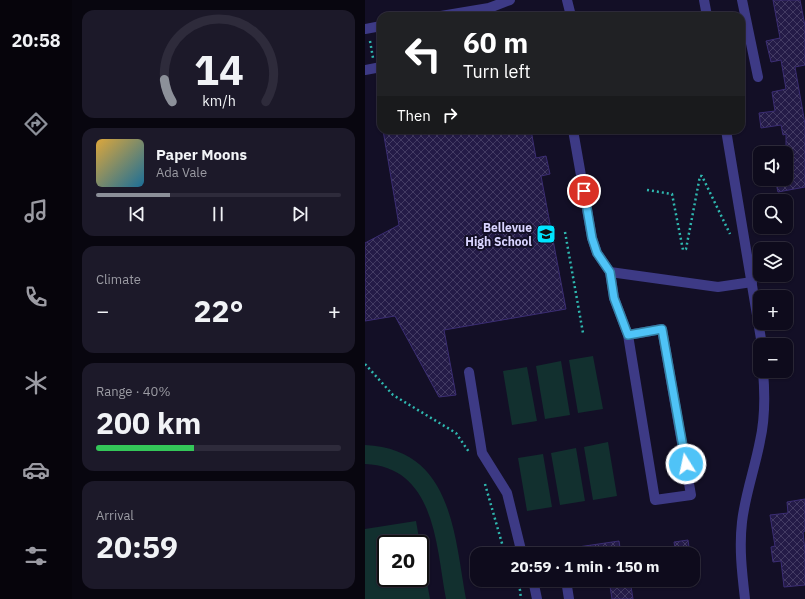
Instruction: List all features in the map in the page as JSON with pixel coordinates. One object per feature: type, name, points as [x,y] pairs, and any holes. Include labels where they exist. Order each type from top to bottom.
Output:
[{"type":"street","points":[[474,12],[510,0]]},
{"type":"street","points":[[567,0],[570,12]]},
{"type":"street","points":[[704,0],[706,12]]},
{"type":"street","points":[[742,0],[744,12]]},
{"type":"street","points":[[745,14],[758,77]]},
{"type":"street","points":[[367,31],[377,27]]},
{"type":"street","points":[[365,70],[377,68]]},
{"type":"street","points":[[574,134],[592,238],[597,253],[610,272],[614,298],[628,335],[655,500],[691,495],[662,329],[628,335]]},
{"type":"street","points":[[727,134],[761,338]]},
{"type":"street","points":[[610,272],[718,287],[752,282]]},
{"type":"street","points":[[469,372],[482,453],[507,493],[519,547]]},
{"type":"street","points":[[745,599],[741,561],[742,521],[761,440],[764,411],[763,378]]},
{"type":"street","points":[[534,587],[537,599]]},
{"type":"street","points":[[567,587],[569,599]]},
{"type":"path","points":[[367,31],[373,60]]},
{"type":"path","points":[[647,190],[672,194],[683,250],[686,249],[700,176],[702,176],[731,236]]},
{"type":"path","points":[[565,232],[583,333]]},
{"type":"path","points":[[365,364],[393,395],[456,434],[473,457]]},
{"type":"path","points":[[483,476],[503,547]]},
{"type":"path","points":[[518,587],[521,599]]},
{"type":"green space","points":[[593,356],[603,409],[578,413],[569,360]]},
{"type":"green space","points":[[561,361],[570,415],[545,419],[536,366]]},
{"type":"green space","points":[[527,367],[537,421],[512,425],[503,371]]},
{"type":"green space","points":[[608,442],[617,496],[593,500],[584,447]]},
{"type":"green space","points":[[365,445],[394,450],[416,461],[432,478],[444,499],[452,522],[466,599],[446,599],[435,534],[428,513],[419,494],[406,479],[388,469],[365,464]]},
{"type":"green space","points":[[576,448],[585,501],[560,505],[551,453]]},
{"type":"green space","points":[[543,454],[552,507],[527,511],[518,458]]},
{"type":"green space","points":[[416,521],[418,535],[377,535],[377,587],[428,587],[430,599],[365,599],[365,529]]},
{"type":"building","points":[[773,0],[800,0],[805,26],[805,65],[795,67],[805,124],[805,187],[778,192],[777,186],[793,186],[793,146],[786,146],[786,134],[783,135],[781,125],[761,128],[759,113],[775,111],[772,92],[786,89],[781,60],[771,62],[766,41],[780,38]]},
{"type":"building","points":[[384,134],[532,134],[536,158],[546,156],[550,174],[541,176],[566,309],[444,330],[456,395],[439,397],[395,316],[365,321],[365,243],[399,225]]},
{"type":"building","points":[[805,499],[805,531],[803,532],[805,551],[805,585],[784,587],[781,561],[773,562],[771,547],[775,546],[770,515],[788,513],[787,502]]},
{"type":"building","points":[[688,540],[689,547],[675,547],[674,542]]},
{"type":"building","points":[[619,541],[620,547],[578,547]]},
{"type":"building","points":[[610,587],[631,587],[633,599],[612,599]]},
{"type":"place","name":"Bellevue High School","points":[[546,234]]},
{"type":"route","points":[[584,191],[592,238],[597,253],[610,272],[614,298],[628,335],[662,329],[686,464]]}]
